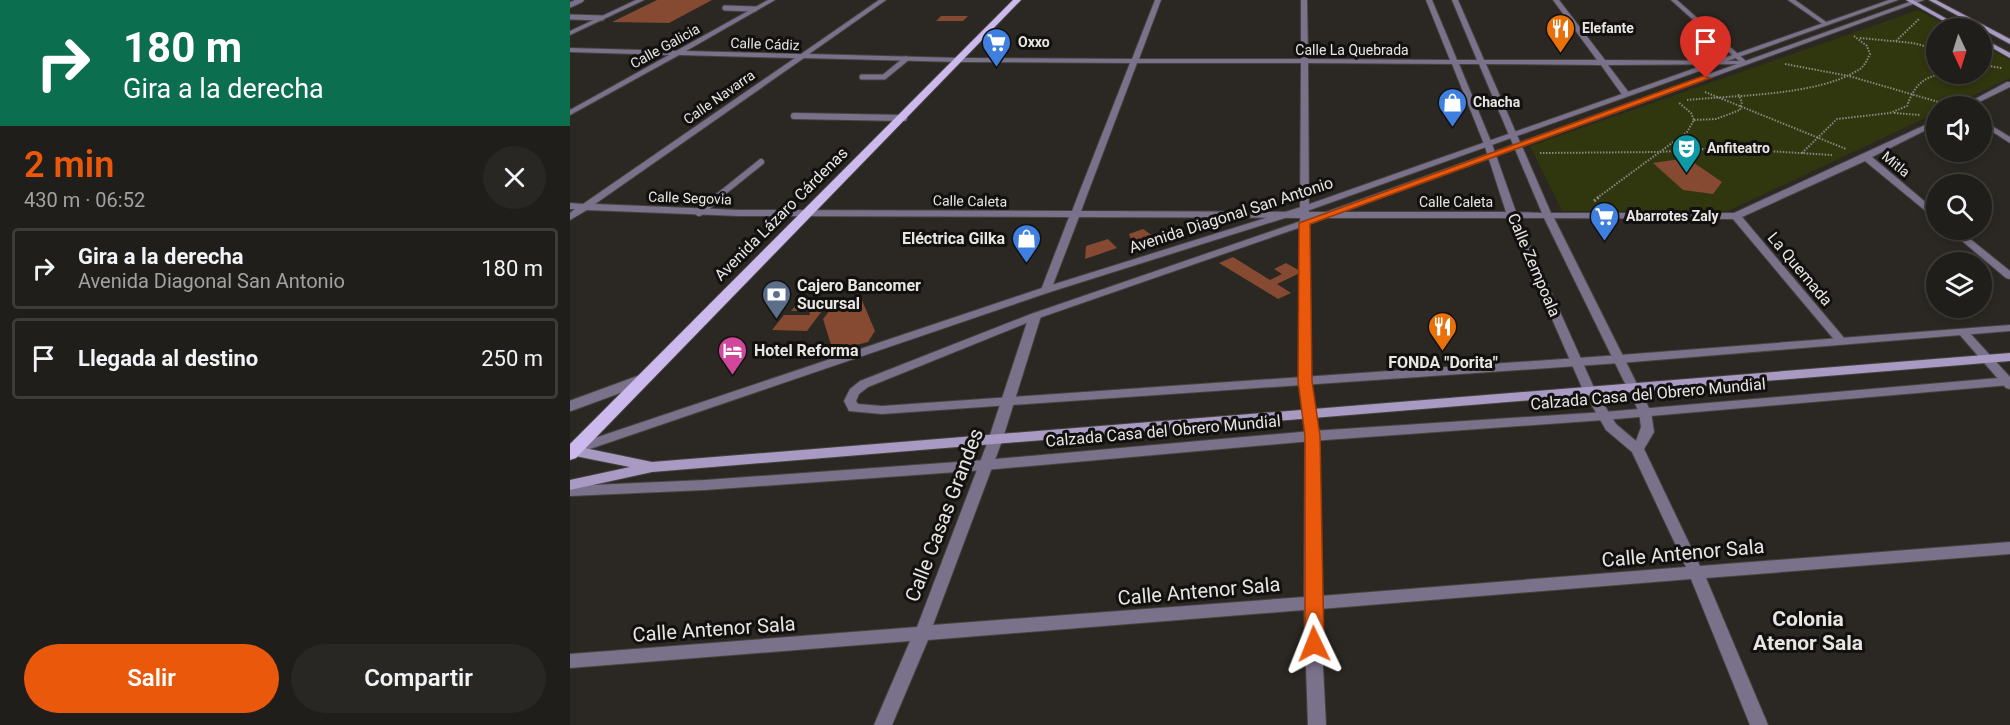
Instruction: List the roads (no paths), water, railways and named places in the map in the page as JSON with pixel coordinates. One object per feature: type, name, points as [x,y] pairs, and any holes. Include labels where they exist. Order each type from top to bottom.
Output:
[{"type":"main road","name":"Avenida Lázaro Cárdenas","points":[[571,451],[904,118],[1017,0]]},
{"type":"main road","points":[[1932,0],[2010,42]]},
{"type":"main road","points":[[1914,1],[1942,18]]},
{"type":"main road","points":[[1992,46],[2010,56]]},
{"type":"main road","name":"Calzada Casa del Obrero Mundial","points":[[570,485],[652,467],[2010,357]]},
{"type":"main road","name":"Calzada Casa del Obrero Mundial","points":[[571,451],[652,467]]},
{"type":"street","points":[[570,33],[641,0]]},
{"type":"street","name":"Calle Galicia","points":[[570,113],[772,0]]},
{"type":"street","name":"Calle Navarra","points":[[570,217],[883,0]]},
{"type":"street","points":[[1046,290],[1158,0]]},
{"type":"street","points":[[1304,0],[1305,381],[1312,436],[1312,603],[1317,725]]},
{"type":"street","name":"Calle Zempoala","points":[[1429,0],[1488,144],[1512,216],[1576,362],[1589,390],[1611,427],[1637,448],[1696,573],[1759,725]]},
{"type":"street","name":"Calle Zempoala","points":[[1455,0],[1548,216],[1645,412],[1649,426],[1646,438],[1637,448]]},
{"type":"street","points":[[1556,0],[1626,94]]},
{"type":"street","points":[[1674,0],[1744,63]]},
{"type":"street","points":[[1791,0],[1826,24]]},
{"type":"street","name":"Avenida Diagonal San Antonio","points":[[1007,402],[882,410],[854,408],[850,401],[854,392],[864,384],[1035,316],[1304,216],[1514,134],[1895,0]]},
{"type":"street","name":"Avenida Diagonal San Antonio","points":[[1322,216],[1491,155],[1520,149],[1686,84],[1914,1]]},
{"type":"street","name":"Calle Cádiz","points":[[570,50],[959,60]]},
{"type":"street","name":"Calle La Quebrada","points":[[959,60],[1744,63]]},
{"type":"street","points":[[1986,96],[2010,84]]},
{"type":"street","name":"Calle Caleta","points":[[1304,216],[1736,216],[1926,127]]},
{"type":"street","points":[[1992,129],[2010,141]]},
{"type":"street","name":"Mitla","points":[[1866,157],[1926,207]]},
{"type":"street","name":"Calle Segovia","points":[[570,206],[699,212],[809,213]]},
{"type":"street","name":"Calle Caleta","points":[[809,213],[1280,216]]},
{"type":"street","name":"Avenida Diagonal San Antonio","points":[[571,451],[1046,290],[1280,216],[1304,216]]},
{"type":"street","name":"La Quemada","points":[[1736,216],[1841,341]]},
{"type":"street","points":[[1966,240],[2010,276]]},
{"type":"street","name":"Calle Casas Grandes","points":[[883,725],[922,634],[995,441],[1035,316]]},
{"type":"street","points":[[1007,402],[1620,359],[2010,328]]},
{"type":"street","points":[[1963,332],[2009,383]]},
{"type":"street","name":"Calzada Casa del Obrero Mundial","points":[[570,491],[705,485],[985,465],[1312,436],[1604,416],[2009,383]]},
{"type":"street","name":"Calle Antenor Sala","points":[[570,662],[2010,548]]},
{"type":"lane","points":[[570,5],[582,0]]},
{"type":"lane","points":[[725,8],[755,9]]},
{"type":"lane","points":[[570,17],[602,18]]},
{"type":"lane","points":[[862,77],[884,77],[906,59]]},
{"type":"lane","points":[[794,116],[904,118]]},
{"type":"lane","points":[[699,212],[761,162]]},
{"type":"lane","points":[[570,406],[645,379]]},
{"type":"place","name":"Elefante","points":[[1561,54]]},
{"type":"place","name":"Oxxo","points":[[997,68]]},
{"type":"place","name":"Chacha","points":[[1452,128]]},
{"type":"place","name":"Anfiteatro","points":[[1686,174]]},
{"type":"place","name":"Abarrotes Zaly","points":[[1605,242]]},
{"type":"place","name":"Eléctrica Gilka","points":[[1026,264]]},
{"type":"place","name":"Cajero Bancomer Sucursal","points":[[776,320]]},
{"type":"place","name":"FONDA \"Dorita\"","points":[[1443,352]]},
{"type":"place","name":"Hotel Reforma","points":[[733,376]]},
{"type":"district","name":"Colonia Atenor Sala","points":[[1808,631]]}]
